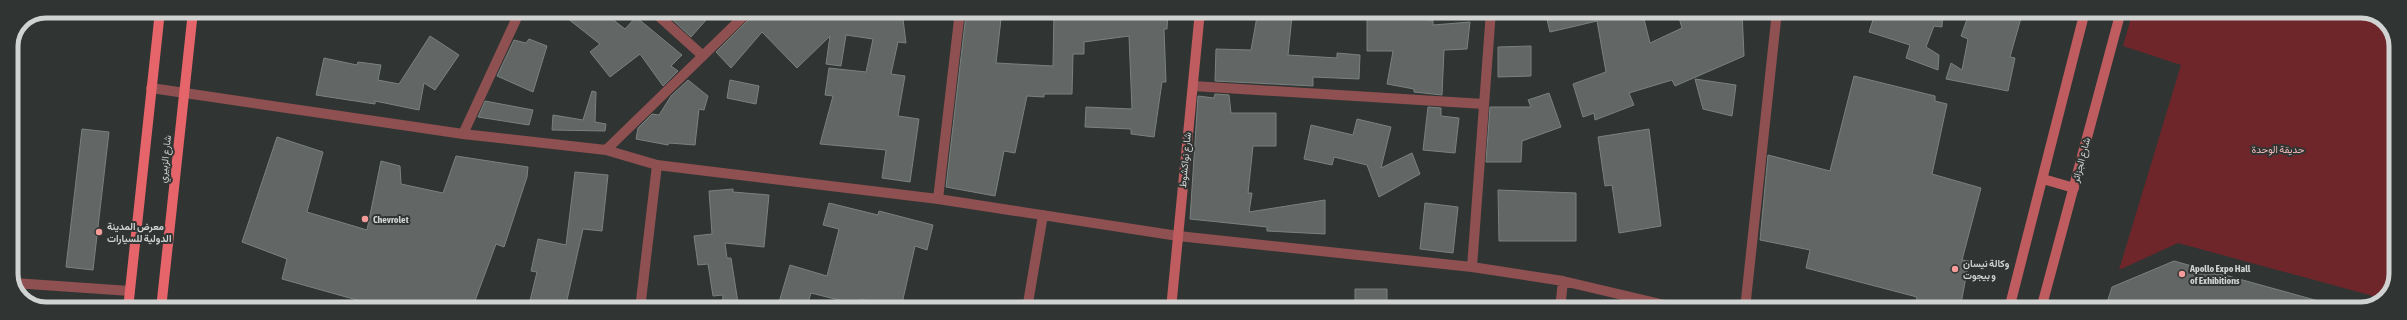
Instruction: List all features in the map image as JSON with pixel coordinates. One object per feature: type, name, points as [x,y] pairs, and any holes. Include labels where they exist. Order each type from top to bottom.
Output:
[{"type":"main road","name":"شارع الزبيري","points":[[129,302],[159,18]]},
{"type":"main road","name":"شارع الزبيري","points":[[161,302],[192,18]]},
{"type":"main road","name":"شارع نواكشوط","points":[[1172,302],[1199,18]]},
{"type":"main road","points":[[2011,302],[2083,18]]},
{"type":"main road","name":"شارع الجزائر","points":[[2043,302],[2119,18]]},
{"type":"main road","points":[[2043,179],[2074,188]]},
{"type":"street","points":[[463,134],[517,18]]},
{"type":"street","points":[[661,18],[703,56]]},
{"type":"street","points":[[606,150],[742,18]]},
{"type":"street","points":[[938,199],[959,18]]},
{"type":"street","points":[[1472,267],[1490,18]]},
{"type":"street","points":[[1746,302],[1776,18]]},
{"type":"street","points":[[1193,86],[1484,104]]},
{"type":"street","points":[[151,88],[463,134],[606,150],[657,165],[938,199],[1178,236],[1472,267],[1563,281],[1652,302]]},
{"type":"street","points":[[641,302],[657,165]]},
{"type":"street","points":[[1028,302],[1043,215]]},
{"type":"street","points":[[1561,302],[1563,281]]},
{"type":"street","points":[[20,283],[130,291]]},
{"type":"green space","name":"حديقة الوحدة","points":[[2131,18],[2364,18],[2378,24],[2387,36],[2389,45],[2389,277],[2383,291],[2376,297],[2178,243],[2119,270],[2181,65],[2123,46]]},
{"type":"building","points":[[567,18],[611,18],[625,29],[635,18],[637,18],[682,55],[671,66],[678,71],[663,86],[640,54],[610,77],[590,52],[600,44]]},
{"type":"building","points":[[671,18],[708,18],[691,37]]},
{"type":"building","points":[[750,18],[903,18],[906,43],[898,42],[891,74],[905,76],[898,116],[919,119],[910,182],[882,178],[886,150],[820,144],[833,96],[825,95],[829,68],[866,72],[873,39],[846,35],[841,66],[826,64],[830,36],[797,68],[762,32],[731,68],[716,52]]},
{"type":"building","points":[[966,18],[1001,19],[996,63],[1053,66],[1054,18],[1168,18],[1167,29],[1164,29],[1166,82],[1162,82],[1154,137],[1131,134],[1131,129],[1085,127],[1086,107],[1132,109],[1129,36],[1084,42],[1084,54],[1073,54],[1072,94],[1044,94],[1044,97],[1027,96],[1015,153],[1004,151],[995,196],[946,187]]},
{"type":"building","points":[[1257,18],[1292,18],[1288,55],[1337,58],[1337,53],[1360,55],[1359,79],[1313,77],[1313,86],[1215,81],[1216,49],[1251,50]]},
{"type":"building","points":[[1367,18],[1427,18],[1428,21],[1433,20],[1433,25],[1470,22],[1467,49],[1444,50],[1442,95],[1414,92],[1414,89],[1387,84],[1393,51],[1367,51]]},
{"type":"building","points":[[1547,18],[1644,18],[1650,43],[1682,28],[1679,18],[1742,18],[1744,56],[1675,86],[1672,80],[1629,93],[1634,105],[1595,120],[1594,113],[1583,117],[1573,84],[1606,72],[1597,21],[1550,32]]},
{"type":"building","points":[[1874,18],[1911,18],[1917,20],[1917,18],[1943,18],[1942,27],[1934,26],[1926,47],[1939,55],[1938,70],[1906,58],[1910,45],[1869,32]]},
{"type":"building","points":[[1967,18],[2021,18],[2010,57],[2015,58],[2008,91],[1946,79],[1951,63],[1962,70],[1968,39],[1961,36]]},
{"type":"building","points":[[430,36],[459,55],[435,90],[424,83],[419,110],[375,101],[375,104],[316,95],[324,58],[357,65],[358,62],[381,65],[378,80],[399,84]]},
{"type":"building","points":[[529,39],[547,46],[533,92],[497,76],[514,40],[526,43]]},
{"type":"building","points":[[1531,46],[1531,76],[1498,77],[1498,47]]},
{"type":"building","points":[[1854,76],[1935,96],[1935,101],[1947,104],[1932,174],[1981,188],[1962,260],[1969,261],[1961,302],[1916,302],[1917,297],[1806,268],[1810,250],[1760,240],[1768,155],[1830,171]]},
{"type":"building","points":[[1695,79],[1736,85],[1732,116],[1703,109]]},
{"type":"building","points":[[688,80],[708,96],[704,110],[699,109],[695,145],[669,143],[668,145],[636,139],[638,128],[652,114],[659,115],[671,96]]},
{"type":"building","points":[[730,80],[759,86],[756,104],[727,98]]},
{"type":"building","points":[[592,91],[596,92],[595,122],[606,124],[605,131],[552,130],[553,115],[583,120]]},
{"type":"building","points":[[1549,93],[1561,127],[1522,141],[1521,162],[1486,162],[1490,107],[1531,107],[1528,100]]},
{"type":"building","points":[[1215,94],[1229,95],[1231,113],[1276,113],[1276,146],[1253,146],[1248,193],[1252,193],[1249,212],[1325,200],[1325,234],[1267,231],[1267,227],[1190,219],[1198,96],[1214,98]]},
{"type":"building","points":[[485,101],[533,110],[529,125],[478,117]]},
{"type":"building","points":[[1428,107],[1441,108],[1441,116],[1459,118],[1455,153],[1423,150]]},
{"type":"building","points":[[1357,119],[1391,127],[1381,168],[1412,153],[1420,174],[1379,197],[1367,165],[1334,157],[1332,165],[1304,159],[1311,125],[1353,135]]},
{"type":"building","points":[[82,129],[109,132],[93,270],[66,267]]},
{"type":"building","points":[[1649,129],[1661,226],[1619,233],[1612,185],[1605,186],[1598,137]]},
{"type":"building","points":[[277,137],[323,152],[307,212],[367,230],[381,161],[400,166],[401,184],[443,193],[456,156],[528,167],[527,177],[504,247],[496,244],[475,302],[364,302],[282,279],[287,259],[242,242]]},
{"type":"building","points":[[575,172],[608,175],[602,231],[583,229],[567,302],[530,302],[537,272],[531,271],[538,239],[566,245]]},
{"type":"building","points":[[733,189],[733,192],[769,195],[764,247],[725,243],[727,258],[731,258],[738,302],[722,302],[723,295],[713,296],[708,264],[698,265],[694,236],[712,234],[709,191]]},
{"type":"building","points":[[1498,190],[1576,193],[1576,241],[1499,241]]},
{"type":"building","points":[[829,203],[878,215],[879,211],[933,225],[927,250],[915,246],[902,302],[874,302],[861,299],[860,302],[847,302],[811,293],[808,302],[779,302],[790,265],[827,276],[839,229],[823,225]]},
{"type":"building","points":[[1425,203],[1458,207],[1453,253],[1420,249]]},
{"type":"building","name":"Apollo Expo Hall of Exhibitions","points":[[2174,261],[2322,302],[2107,302],[2112,287]]},
{"type":"building","points":[[1355,289],[1387,289],[1387,302],[1355,302]]},
{"type":"place","name":"Chevrolet","points":[[365,219]]},
{"type":"place","name":"معرض المدينة الدولية للسيارات","points":[[99,232]]},
{"type":"place","name":"وكالة نيسان و بيجوت","points":[[1955,269]]},
{"type":"place","name":"Apollo Expo Hall of Exhibitions","points":[[2182,274]]}]
